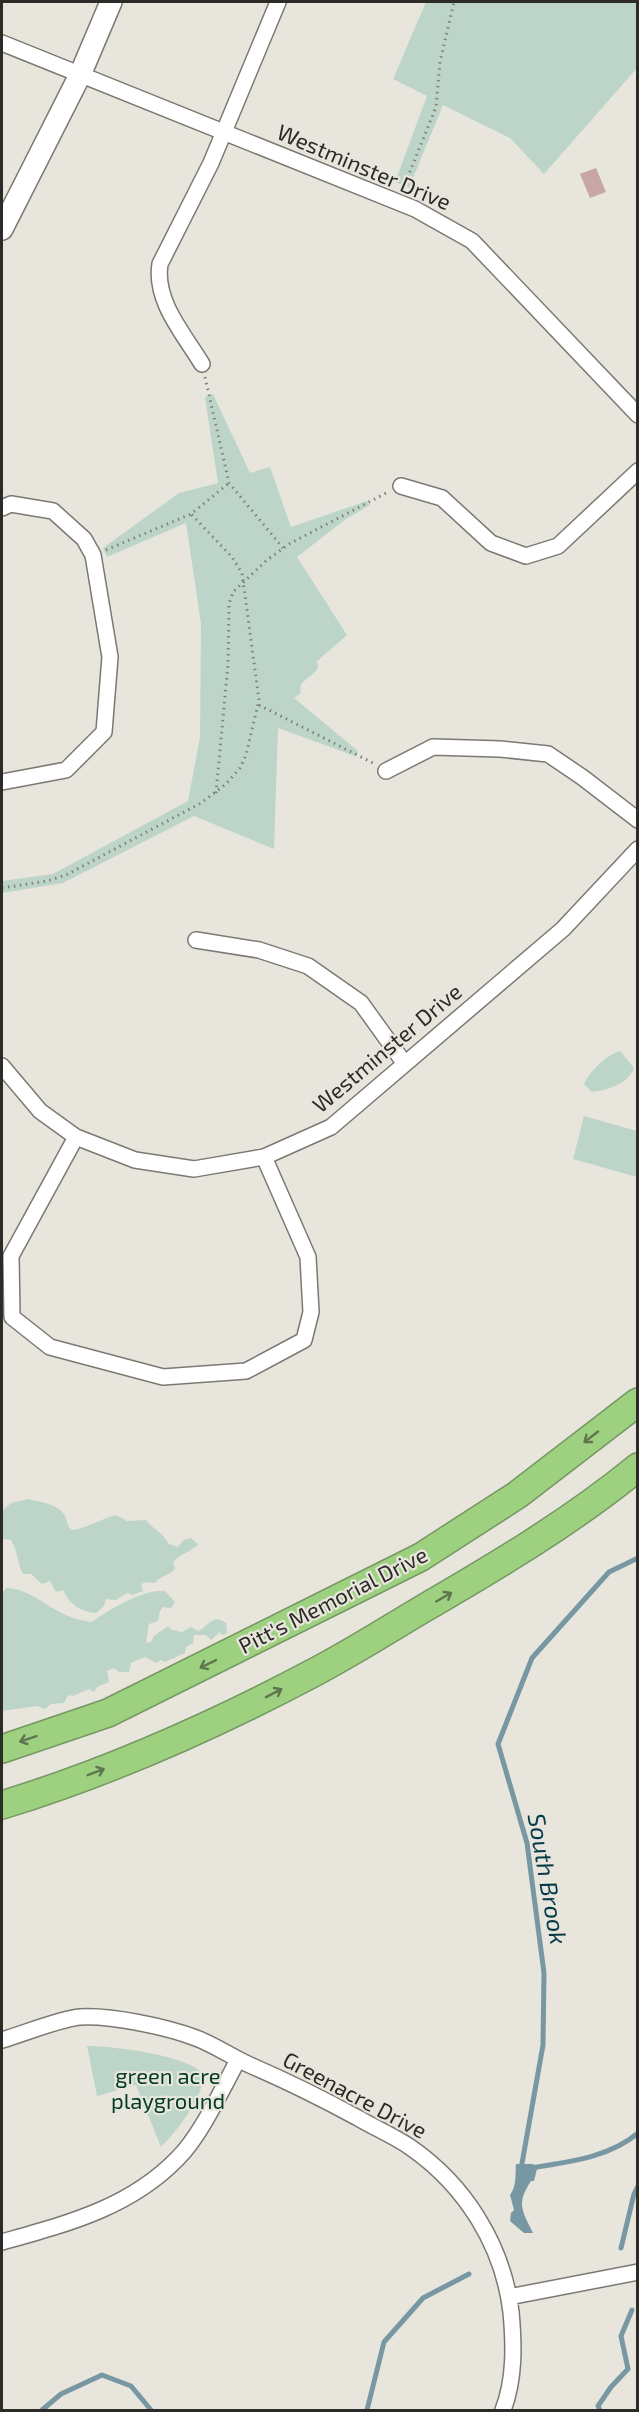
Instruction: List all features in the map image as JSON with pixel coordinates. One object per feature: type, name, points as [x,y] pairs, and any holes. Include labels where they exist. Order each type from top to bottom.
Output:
[{"type":"highway","name":"Pitt's Memorial Drive","points":[[2,1749],[108,1713],[421,1557],[517,1495],[638,1402]]},
{"type":"highway","points":[[2,1805],[98,1772],[173,1741],[317,1671],[497,1566],[613,1487],[638,1467]]},
{"type":"main road","points":[[2,229],[80,75],[111,2]]},
{"type":"street","points":[[202,364],[162,298],[158,273],[162,258],[211,163],[278,2]]},
{"type":"street","name":"Westminster Drive","points":[[2,44],[415,209],[472,241],[638,415]]},
{"type":"street","points":[[401,486],[442,498],[491,543],[526,556],[558,546],[638,471]]},
{"type":"street","points":[[2,508],[11,504],[53,512],[84,539],[93,555],[110,657],[104,732],[66,770],[2,782]]},
{"type":"street","points":[[386,771],[433,747],[500,749],[548,754],[638,820]]},
{"type":"street","name":"Westminster Drive","points":[[2,1066],[40,1111],[76,1137],[135,1160],[194,1168],[264,1157],[331,1127],[564,929],[638,849]]},
{"type":"street","points":[[196,940],[259,950],[308,966],[361,1003],[405,1064]]},
{"type":"street","points":[[76,1137],[11,1256],[12,1317],[50,1347],[163,1377],[246,1371],[304,1340],[311,1312],[308,1257],[264,1157]]},
{"type":"street","name":"Greenacre Drive","points":[[2,2040],[79,2017],[116,2019],[196,2038],[238,2060],[309,2091],[408,2146],[434,2165],[455,2186],[474,2211],[493,2247],[509,2297],[514,2342],[510,2381],[503,2410]]},
{"type":"street","points":[[2,2242],[74,2222],[109,2208],[160,2175],[180,2157],[207,2116],[238,2060]]},
{"type":"street","points":[[509,2297],[638,2272]]},
{"type":"path","points":[[398,202],[436,107],[440,62],[454,2]]},
{"type":"path","points":[[202,364],[229,483],[283,548]]},
{"type":"path","points":[[93,555],[191,514],[229,483]]},
{"type":"path","points":[[216,793],[227,676],[229,604],[233,592],[283,548],[318,527],[401,486]]},
{"type":"path","points":[[2,888],[60,878],[216,793],[230,780],[243,762],[259,705],[242,573],[236,561],[191,514]]},
{"type":"path","points":[[259,705],[356,753],[386,771]]},
{"type":"green space","points":[[426,2],[637,2],[637,68],[544,174],[510,138],[443,105],[409,188],[395,182],[427,96],[393,79]]},
{"type":"green space","points":[[213,394],[250,473],[270,467],[291,527],[367,501],[370,505],[346,519],[297,557],[347,635],[316,662],[317,670],[301,684],[300,694],[294,698],[358,751],[355,756],[278,728],[274,849],[194,816],[63,883],[2,893],[2,881],[53,874],[188,801],[200,737],[201,624],[186,523],[107,557],[103,548],[179,493],[218,483],[205,397]]},
{"type":"green space","points":[[620,1051],[634,1068],[631,1074],[617,1085],[592,1092],[584,1084],[587,1079],[604,1060]]},
{"type":"green space","points":[[584,1116],[637,1131],[637,1177],[573,1159]]},
{"type":"green space","points":[[28,1499],[49,1504],[58,1509],[65,1516],[72,1530],[116,1515],[127,1521],[146,1520],[169,1544],[178,1547],[184,1540],[191,1538],[198,1544],[173,1562],[175,1569],[173,1571],[155,1583],[141,1584],[143,1591],[132,1595],[127,1593],[116,1600],[106,1599],[104,1606],[96,1613],[85,1611],[72,1603],[63,1590],[56,1592],[50,1581],[42,1584],[31,1574],[23,1574],[11,1540],[2,1539],[2,1511],[11,1503]]},
{"type":"green space","points":[[6,1588],[23,1591],[71,1617],[92,1622],[117,1606],[137,1597],[156,1591],[165,1591],[175,1602],[171,1608],[163,1607],[158,1621],[149,1624],[146,1643],[151,1642],[154,1636],[168,1626],[172,1630],[182,1632],[191,1627],[198,1631],[217,1619],[226,1623],[227,1633],[222,1635],[220,1632],[211,1640],[206,1635],[194,1635],[193,1643],[186,1647],[185,1653],[165,1662],[161,1660],[156,1663],[145,1657],[131,1663],[129,1672],[119,1672],[114,1668],[107,1671],[109,1682],[97,1687],[94,1692],[89,1689],[73,1696],[68,1695],[64,1703],[51,1704],[45,1709],[37,1706],[2,1711],[2,1594]]},
{"type":"green space","name":"green acre playground","points":[[87,2046],[131,2050],[166,2057],[195,2067],[203,2074],[195,2103],[161,2147],[136,2085],[97,2096]]},
{"type":"water","points":[[516,2164],[533,2164],[537,2169],[534,2181],[531,2181],[526,2189],[522,2201],[524,2213],[533,2233],[524,2233],[510,2221],[514,2210],[510,2195],[515,2184]]},
{"type":"building","points":[[596,168],[606,192],[590,198],[580,174]]},
{"type":"waterway","name":"South Brook","points":[[521,2169],[543,2045],[544,1973],[527,1843],[498,1744],[532,1658],[609,1572],[638,1558]]},
{"type":"waterway","points":[[530,2168],[587,2158],[614,2148],[638,2133]]},
{"type":"waterway","points":[[621,2248],[638,2186]]},
{"type":"waterway","name":"South Brook","points":[[367,2410],[384,2342],[423,2298],[469,2274]]},
{"type":"waterway","points":[[600,2410],[598,2406],[611,2387],[628,2369],[621,2336],[632,2310]]},
{"type":"waterway","name":"South Brook","points":[[42,2410],[61,2394],[102,2375],[131,2386],[151,2410]]}]
